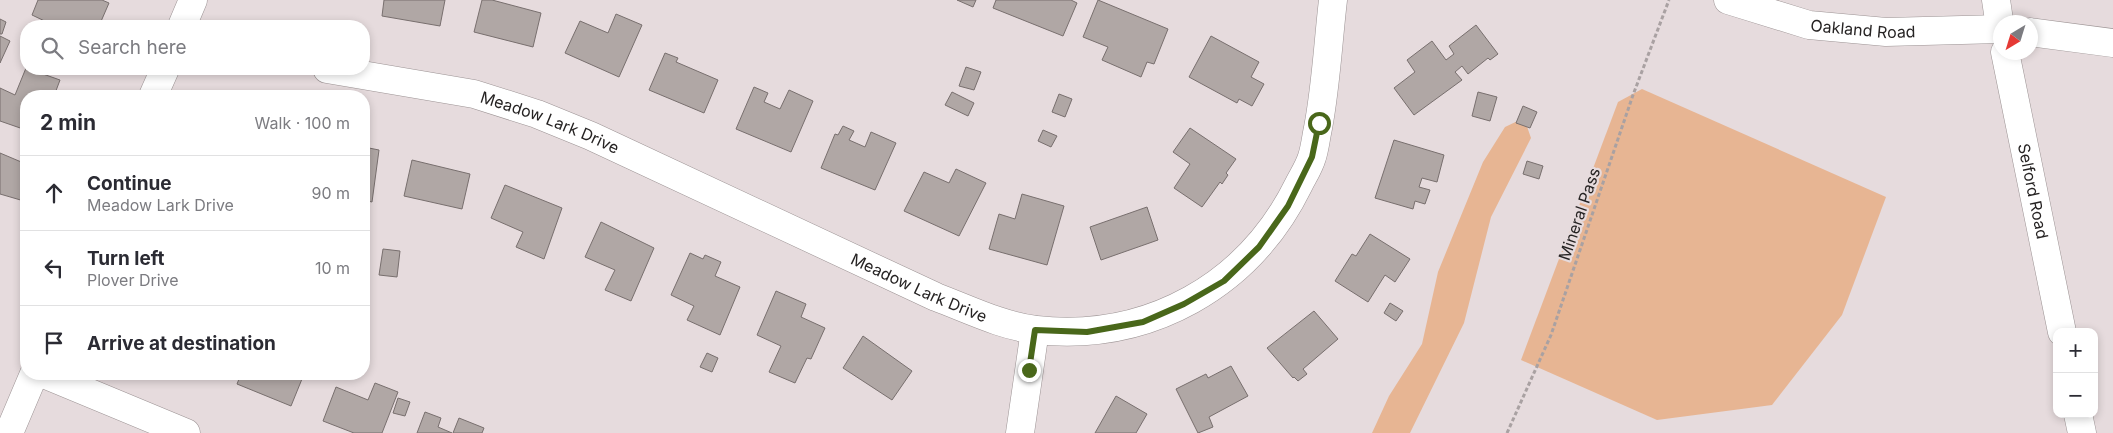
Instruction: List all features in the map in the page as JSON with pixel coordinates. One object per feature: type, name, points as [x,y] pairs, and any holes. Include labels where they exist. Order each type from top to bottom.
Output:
[{"type":"street","points":[[185,20],[194,0]]},
{"type":"street","name":"Meadow Lark Drive","points":[[362,75],[474,94],[536,114],[591,136],[936,297],[988,317],[1035,330],[1087,332],[1143,322],[1184,304],[1224,281],[1259,247],[1288,206],[1312,157],[1322,106],[1333,0]]},
{"type":"street","name":"Oakland Road","points":[[1728,0],[1809,25],[1886,32],[1993,28]]},
{"type":"street","points":[[1996,0],[1998,15]]},
{"type":"street","points":[[2038,33],[2113,43]]},
{"type":"street","name":"Selford Road","points":[[2008,60],[2061,328]]},
{"type":"street","points":[[155,90],[162,75]]},
{"type":"street","points":[[1020,433],[1035,330]]},
{"type":"street","points":[[9,433],[31,380]]},
{"type":"street","points":[[58,380],[186,433]]},
{"type":"street","points":[[2079,418],[2082,433]]},
{"type":"path","name":"Mineral Pass","points":[[1507,433],[1551,335],[1633,94],[1668,0]]},
{"type":"shaded area","points":[[1642,89],[1886,197],[1842,315],[1772,405],[1657,420],[1521,360],[1618,102]]},
{"type":"shaded area","points":[[1524,118],[1531,138],[1491,217],[1464,323],[1410,433],[1372,433],[1389,396],[1422,344],[1438,272],[1483,162],[1505,127]]},
{"type":"building","points":[[38,0],[102,0],[109,3],[102,20],[43,20],[32,15]]},
{"type":"building","points":[[384,0],[445,0],[440,26],[382,16]]},
{"type":"building","points":[[482,0],[492,0],[541,13],[533,47],[474,32]]},
{"type":"building","points":[[957,0],[976,0],[973,7]]},
{"type":"building","points":[[996,0],[1071,0],[1077,3],[1063,36],[993,8]]},
{"type":"building","points":[[1098,0],[1168,29],[1154,64],[1147,62],[1141,77],[1102,60],[1108,47],[1083,37]]},
{"type":"building","points":[[616,14],[642,25],[619,77],[565,53],[580,21],[608,33]]},
{"type":"building","points":[[0,19],[6,22],[2,34],[0,34]]},
{"type":"building","points":[[1476,25],[1498,54],[1490,60],[1488,58],[1468,74],[1462,66],[1455,72],[1462,80],[1414,115],[1394,88],[1415,72],[1407,60],[1432,41],[1446,60],[1454,54],[1449,46]]},
{"type":"building","points":[[0,36],[10,41],[0,63]]},
{"type":"building","points":[[1211,36],[1259,62],[1251,77],[1264,84],[1252,106],[1239,99],[1237,103],[1189,77]]},
{"type":"building","points":[[665,53],[678,58],[676,62],[718,80],[704,113],[649,90]]},
{"type":"building","points":[[966,67],[981,72],[974,90],[959,86]]},
{"type":"building","points":[[23,75],[46,75],[60,80],[56,90],[20,90],[20,128],[0,121],[0,88],[15,95]]},
{"type":"building","points":[[754,87],[768,93],[764,102],[780,109],[789,90],[813,101],[791,152],[736,129]]},
{"type":"building","points":[[952,92],[974,103],[968,116],[945,105]]},
{"type":"building","points":[[1478,92],[1497,97],[1490,121],[1472,116]]},
{"type":"building","points":[[1059,94],[1072,99],[1065,117],[1052,112]]},
{"type":"building","points":[[1523,106],[1537,112],[1530,128],[1516,123]]},
{"type":"building","points":[[843,126],[854,131],[849,140],[865,147],[871,132],[896,143],[875,190],[821,168],[835,134],[838,135]]},
{"type":"building","points":[[1190,128],[1236,159],[1226,173],[1228,175],[1222,184],[1220,182],[1202,207],[1174,188],[1190,164],[1173,152]]},
{"type":"building","points":[[1043,130],[1057,136],[1051,147],[1038,141]]},
{"type":"building","points":[[1394,140],[1444,155],[1437,182],[1422,178],[1419,187],[1430,190],[1425,204],[1415,201],[1413,209],[1375,198]]},
{"type":"building","points":[[370,148],[379,150],[372,202],[370,202]]},
{"type":"building","points":[[0,153],[20,161],[20,200],[0,194]]},
{"type":"building","points":[[412,160],[470,174],[462,209],[404,196]]},
{"type":"building","points":[[1527,161],[1543,166],[1539,179],[1523,174]]},
{"type":"building","points":[[956,169],[986,183],[959,236],[904,211],[924,172],[949,183]]},
{"type":"building","points":[[505,185],[562,208],[544,259],[516,247],[523,232],[491,218]]},
{"type":"building","points":[[1022,194],[1064,206],[1047,265],[989,249],[999,214],[1015,219]]},
{"type":"building","points":[[1147,207],[1158,240],[1101,260],[1090,227]]},
{"type":"building","points":[[601,222],[654,248],[631,301],[605,290],[615,270],[585,257]]},
{"type":"building","points":[[1370,234],[1410,259],[1395,282],[1385,275],[1368,302],[1335,281],[1352,254],[1356,256]]},
{"type":"building","points":[[383,249],[400,251],[397,277],[379,275]]},
{"type":"building","points":[[690,253],[703,259],[705,255],[721,262],[715,276],[740,287],[720,335],[687,320],[694,306],[671,295]]},
{"type":"building","points":[[776,291],[806,304],[801,317],[825,328],[811,359],[807,358],[795,383],[769,372],[781,346],[757,335]]},
{"type":"building","points":[[1390,303],[1403,311],[1396,321],[1384,313]]},
{"type":"building","points":[[1314,311],[1338,339],[1303,369],[1307,374],[1298,381],[1293,378],[1267,348]]},
{"type":"building","points":[[863,336],[912,371],[892,400],[843,368]]},
{"type":"building","points":[[707,353],[718,358],[712,372],[700,367]]},
{"type":"building","points":[[1231,366],[1248,396],[1209,417],[1213,427],[1198,433],[1176,389],[1206,374],[1208,378]]},
{"type":"building","points":[[239,380],[302,380],[291,406],[237,384]]},
{"type":"building","points":[[375,383],[398,392],[382,433],[354,433],[323,421],[336,387],[368,400]]},
{"type":"building","points":[[1116,396],[1147,414],[1136,433],[1095,433]]},
{"type":"building","points":[[398,398],[410,402],[405,416],[393,413]]},
{"type":"building","points":[[425,412],[441,418],[438,427],[452,433],[417,433]]},
{"type":"building","points":[[459,418],[484,428],[482,433],[453,433]]},
{"type":"route","points":[[1029,370],[1035,330],[1087,332],[1143,322],[1184,304],[1224,281],[1259,247],[1288,206],[1312,157],[1319,123]]}]
